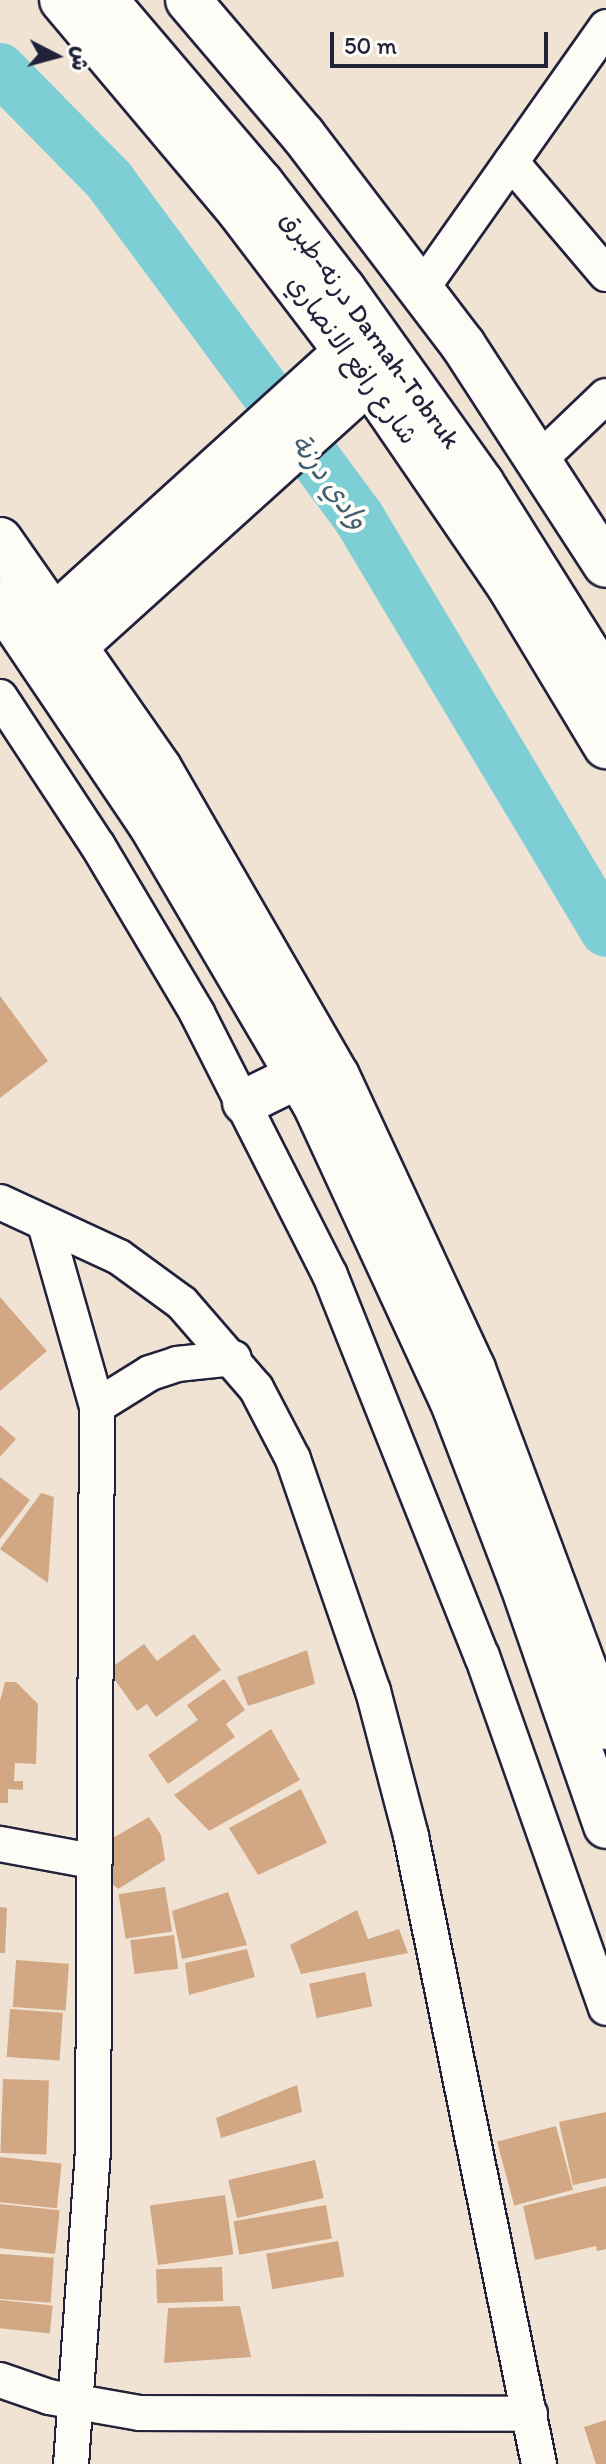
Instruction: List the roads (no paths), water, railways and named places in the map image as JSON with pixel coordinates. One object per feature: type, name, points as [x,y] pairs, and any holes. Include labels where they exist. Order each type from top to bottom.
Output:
[{"type":"street","name":"شارع رافع الانصاري","points":[[62,0],[229,197],[358,366],[503,575],[606,746]]},
{"type":"street","name":"درنه-طبرق Darnah-Tobruk","points":[[105,0],[261,183],[358,366],[482,484],[606,682]]},
{"type":"street","points":[[188,0],[303,135],[420,291],[540,459],[606,565]]},
{"type":"street","points":[[420,291],[606,27]]},
{"type":"street","points":[[511,162],[606,274]]},
{"type":"street","points":[[65,632],[358,366]]},
{"type":"street","points":[[540,459],[606,396]]},
{"type":"street","points":[[0,540],[65,632],[229,882],[385,1173],[507,1455],[606,1727]]},
{"type":"street","points":[[0,601],[65,632],[150,823],[300,1075],[363,1201],[452,1400],[522,1583],[606,1826]]},
{"type":"street","points":[[0,697],[98,846],[245,1102],[370,1363],[482,1656],[606,2008]]},
{"type":"street","points":[[245,1102],[300,1075]]},
{"type":"street","points":[[0,1202],[85,1239],[151,1279],[234,1358],[293,1459],[373,1691],[411,1836],[539,2464]]},
{"type":"street","points":[[45,1224],[97,1406],[92,1861],[93,2150],[78,2403],[71,2464]]},
{"type":"street","points":[[97,1406],[150,1373],[177,1364],[234,1358]]},
{"type":"street","points":[[0,1844],[92,1861]]},
{"type":"street","points":[[0,2380],[78,2403],[140,2413],[530,2414]]},
{"type":"waterway","name":"وادي درنة","points":[[0,69],[109,180],[359,518],[606,931]]}]
